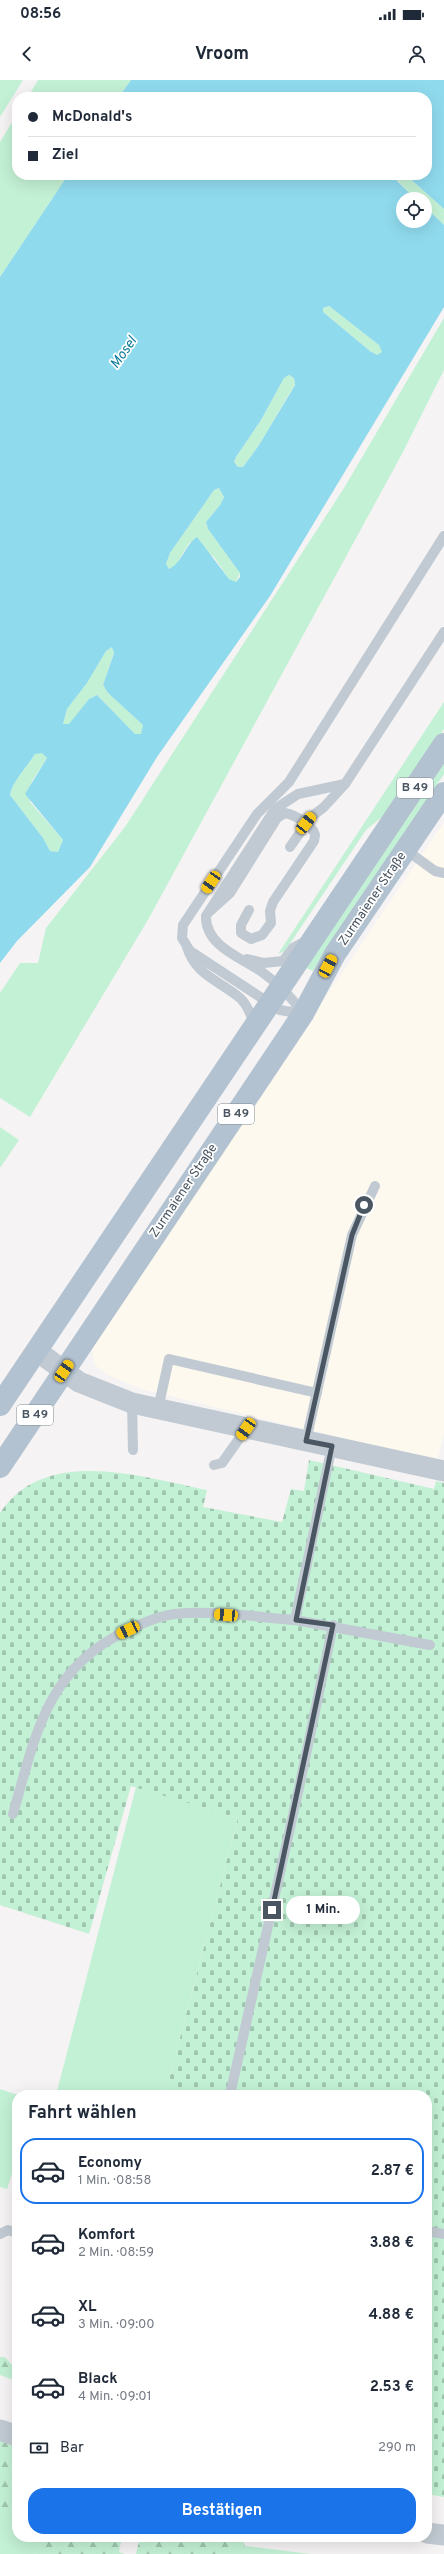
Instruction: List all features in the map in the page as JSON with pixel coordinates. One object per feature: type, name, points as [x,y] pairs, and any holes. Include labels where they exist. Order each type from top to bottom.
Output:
[{"type":"main road","name":"Zurmaiener Straße","points":[[0,1405],[444,744]]},
{"type":"main road","name":"Zurmaiener Straße","points":[[2,1461],[303,1014],[335,954],[444,793]]},
{"type":"street","points":[[37,1351],[79,1382],[132,1403],[444,1471]]},
{"type":"street","points":[[0,2430],[12,2434]]},
{"type":"street","points":[[432,2534],[444,2536]]},
{"type":"lane","points":[[255,1025],[247,1007],[240,998],[205,976],[190,958],[182,930],[187,919],[257,814],[289,782],[444,536]]},
{"type":"lane","points":[[290,847],[306,823],[344,784],[444,632]]},
{"type":"lane","points":[[303,1014],[280,1010],[276,996],[263,972],[238,958],[210,934],[207,927],[207,913],[275,809],[298,794],[344,784]]},
{"type":"lane","points":[[207,913],[230,893],[277,818],[285,813],[290,814],[306,823],[315,831],[314,841],[273,902],[270,911],[271,923],[262,936],[252,938],[243,936],[241,933],[241,925],[248,910]]},
{"type":"lane","points":[[406,850],[441,870]]},
{"type":"lane","points":[[238,958],[264,963],[283,961],[293,948],[316,935]]},
{"type":"lane","points":[[187,947],[276,996],[292,998],[303,1014]]},
{"type":"lane","points":[[306,1441],[318,1393],[352,1235],[375,1186]]},
{"type":"lane","points":[[158,1409],[169,1359],[318,1393]]},
{"type":"lane","points":[[132,1403],[133,1450]]},
{"type":"lane","points":[[214,1465],[222,1463],[246,1429]]},
{"type":"lane","points":[[296,1620],[332,1446]]},
{"type":"lane","points":[[13,1814],[30,1752],[49,1701],[61,1682],[97,1648],[139,1625],[174,1614],[296,1620],[333,1625],[430,1645]]},
{"type":"lane","points":[[231,2090],[299,1788],[333,1625]]},
{"type":"lane","points":[[0,2234],[8,2230],[12,2231]]},
{"type":"lane","points":[[432,2232],[444,2234]]},
{"type":"shaded area","points":[[444,822],[444,1434],[437,1461],[141,1389],[108,1375],[95,1365],[92,1349],[136,1277]]},
{"type":"green space","points":[[0,80],[23,80],[16,92],[12,92],[12,98],[0,117]]},
{"type":"green space","points":[[38,80],[131,80],[123,92],[31,92]]},
{"type":"green space","points":[[12,122],[12,180],[65,180],[0,277],[0,142]]},
{"type":"green space","points":[[397,180],[412,180],[425,192],[409,192]]},
{"type":"green space","points":[[432,198],[444,209],[444,225],[432,214]]},
{"type":"green space","points":[[329,306],[379,345],[383,352],[377,355],[369,350],[323,312],[323,308]]},
{"type":"green space","points":[[444,318],[444,370],[403,452],[149,918],[30,1117],[0,1098],[0,993],[20,963],[38,963],[46,928],[125,827],[344,488]]},
{"type":"green space","points":[[289,375],[294,378],[295,384],[259,445],[243,467],[238,467],[234,462],[236,457],[261,420],[284,378]]},
{"type":"green space","points":[[219,488],[224,496],[220,505],[206,522],[208,529],[240,573],[236,582],[229,579],[214,557],[190,542],[175,566],[169,569],[166,564],[170,553],[214,490]]},
{"type":"green space","points":[[112,647],[114,652],[103,685],[108,693],[143,725],[142,734],[135,734],[97,695],[89,699],[69,725],[63,724],[67,709],[87,683],[106,651]]},
{"type":"green space","points":[[444,702],[444,729],[388,812],[366,830],[285,951],[278,954]]},
{"type":"green space","points":[[42,752],[47,758],[32,781],[30,802],[63,840],[58,852],[50,851],[43,838],[10,795],[11,790],[17,780],[35,754]]},
{"type":"green space","points":[[444,763],[444,774],[313,971],[306,968]]},
{"type":"green space","points":[[0,1127],[19,1140],[0,1168]]},
{"type":"green space","points":[[309,1460],[434,1489],[436,1481],[444,1483],[444,2497],[432,2495],[432,2090],[166,2090],[238,1818],[131,1786],[89,1934],[0,1905],[0,1513],[19,1492],[42,1479],[68,1472],[96,1471],[125,1474],[207,1490],[203,1507],[282,1522],[291,1489],[304,1491]]},
{"type":"green space","points":[[136,1787],[238,1818],[166,2090],[57,2090]]},
{"type":"green space","points":[[0,2089],[12,2093],[12,2174],[7,2189],[0,2187]]},
{"type":"green space","points":[[0,2357],[5,2357],[12,2364],[12,2379],[0,2375]]},
{"type":"green space","points":[[0,2437],[12,2441],[12,2519],[0,2511]]},
{"type":"green space","points":[[0,2468],[12,2472],[12,2542],[103,2542],[111,2554],[0,2554]]},
{"type":"green space","points":[[35,2542],[121,2542],[119,2552],[125,2554],[40,2554]]},
{"type":"green space","points":[[139,2542],[244,2542],[245,2546],[229,2554],[136,2554]]},
{"type":"green space","points":[[245,2546],[311,2554],[218,2554]]},
{"type":"water","points":[[131,80],[444,80],[444,209],[432,198],[432,192],[425,192],[412,180],[432,180],[432,92],[123,92]]},
{"type":"water","name":"Mosel","points":[[65,180],[398,180],[409,192],[396,192],[396,228],[432,228],[432,214],[444,225],[444,307],[270,596],[157,757],[90,867],[17,941],[0,963],[0,277]],"holes":[[[329,306],[379,345],[382,352],[377,355],[370,351],[323,312],[323,308]],[[289,375],[294,378],[295,385],[259,445],[243,467],[238,467],[234,462],[236,457],[261,420],[284,378]],[[219,488],[224,497],[220,505],[206,522],[208,529],[240,573],[240,577],[236,582],[229,579],[197,537],[189,545],[177,563],[169,569],[166,564],[170,553],[214,490]],[[112,647],[114,653],[103,685],[108,693],[143,725],[141,734],[135,734],[97,695],[89,699],[69,724],[63,724],[67,709],[87,683],[106,651]],[[42,753],[47,758],[25,794],[63,840],[58,852],[50,851],[43,838],[10,795],[11,790],[17,780],[35,754]]]},
{"type":"route","points":[[272,1910],[333,1625],[296,1620],[326,1466],[332,1446],[306,1441],[318,1393],[352,1235],[364,1205]]}]
